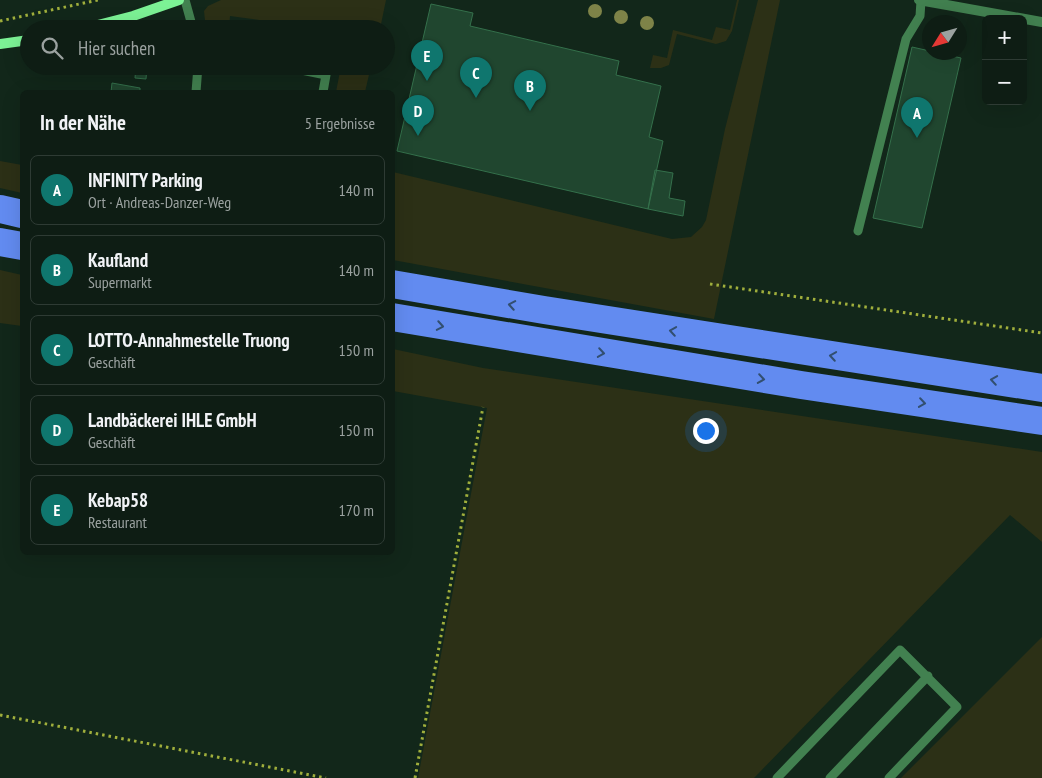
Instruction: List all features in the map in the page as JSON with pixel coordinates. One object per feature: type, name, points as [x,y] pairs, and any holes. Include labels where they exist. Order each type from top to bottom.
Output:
[{"type":"highway","points":[[0,209],[20,214]]},
{"type":"highway","points":[[0,242],[20,246]]},
{"type":"highway","points":[[395,285],[544,310],[1042,388]]},
{"type":"highway","points":[[395,317],[801,385],[1042,421]]},
{"type":"main road","points":[[118,20],[176,1]]},
{"type":"main road","points":[[0,44],[20,41]]},
{"type":"street","points":[[920,0],[1042,22]]},
{"type":"lane","points":[[185,0],[191,20]]},
{"type":"lane","points":[[858,232],[906,39],[920,16],[920,0]]},
{"type":"lane","points":[[196,90],[197,75]]},
{"type":"lane","points":[[323,90],[326,75]]},
{"type":"lane","points":[[777,778],[900,650],[957,707],[889,778]]},
{"type":"lane","points":[[830,778],[928,676]]},
{"type":"path","points":[[0,21],[98,0]]},
{"type":"path","points":[[710,284],[1042,333]]},
{"type":"path","points":[[415,778],[483,407]]},
{"type":"path","points":[[0,714],[326,778]]},
{"type":"green space","points":[[221,0],[386,0],[382,20],[259,20],[230,16],[230,20],[205,20],[204,11],[208,6]]},
{"type":"green space","points":[[737,0],[739,0],[732,31],[726,41],[716,44],[677,34],[669,65],[661,68],[650,68],[653,55],[667,58],[673,30],[712,40],[716,27],[730,30]]},
{"type":"green space","points":[[758,0],[780,0],[714,319],[395,260],[395,172],[672,239],[691,237],[702,227],[706,220],[725,129]]},
{"type":"green space","points":[[339,75],[369,75],[365,90],[336,90]]},
{"type":"green space","points":[[0,161],[20,165],[20,193],[0,188]]},
{"type":"green space","points":[[0,270],[20,275],[20,326],[0,323]]},
{"type":"green space","points":[[395,349],[483,368],[1042,452],[1042,542],[1010,515],[754,778],[418,778],[487,408],[395,391]]},
{"type":"green space","points":[[1042,637],[1042,778],[901,778]]},
{"type":"building","points":[[431,4],[473,13],[470,26],[619,61],[616,75],[661,86],[649,137],[663,141],[648,209],[397,151]]},
{"type":"building","points":[[912,47],[922,49],[922,60],[961,60],[922,228],[873,218]]},
{"type":"building","points":[[135,75],[146,75],[146,79],[135,78]]},
{"type":"building","points":[[112,83],[140,88],[140,90],[111,90]]},
{"type":"building","points":[[655,170],[673,173],[669,198],[685,201],[683,216],[648,209]]},
{"type":"place","name":"Kebap58","points":[[427,81]]},
{"type":"place","name":"LOTTO-Annahmestelle Truong","points":[[476,98]]},
{"type":"place","name":"Kaufland","points":[[530,111]]},
{"type":"place","name":"Landbäckerei IHLE GmbH","points":[[418,136]]},
{"type":"place","name":"INFINITY Parking","points":[[917,138]]}]
